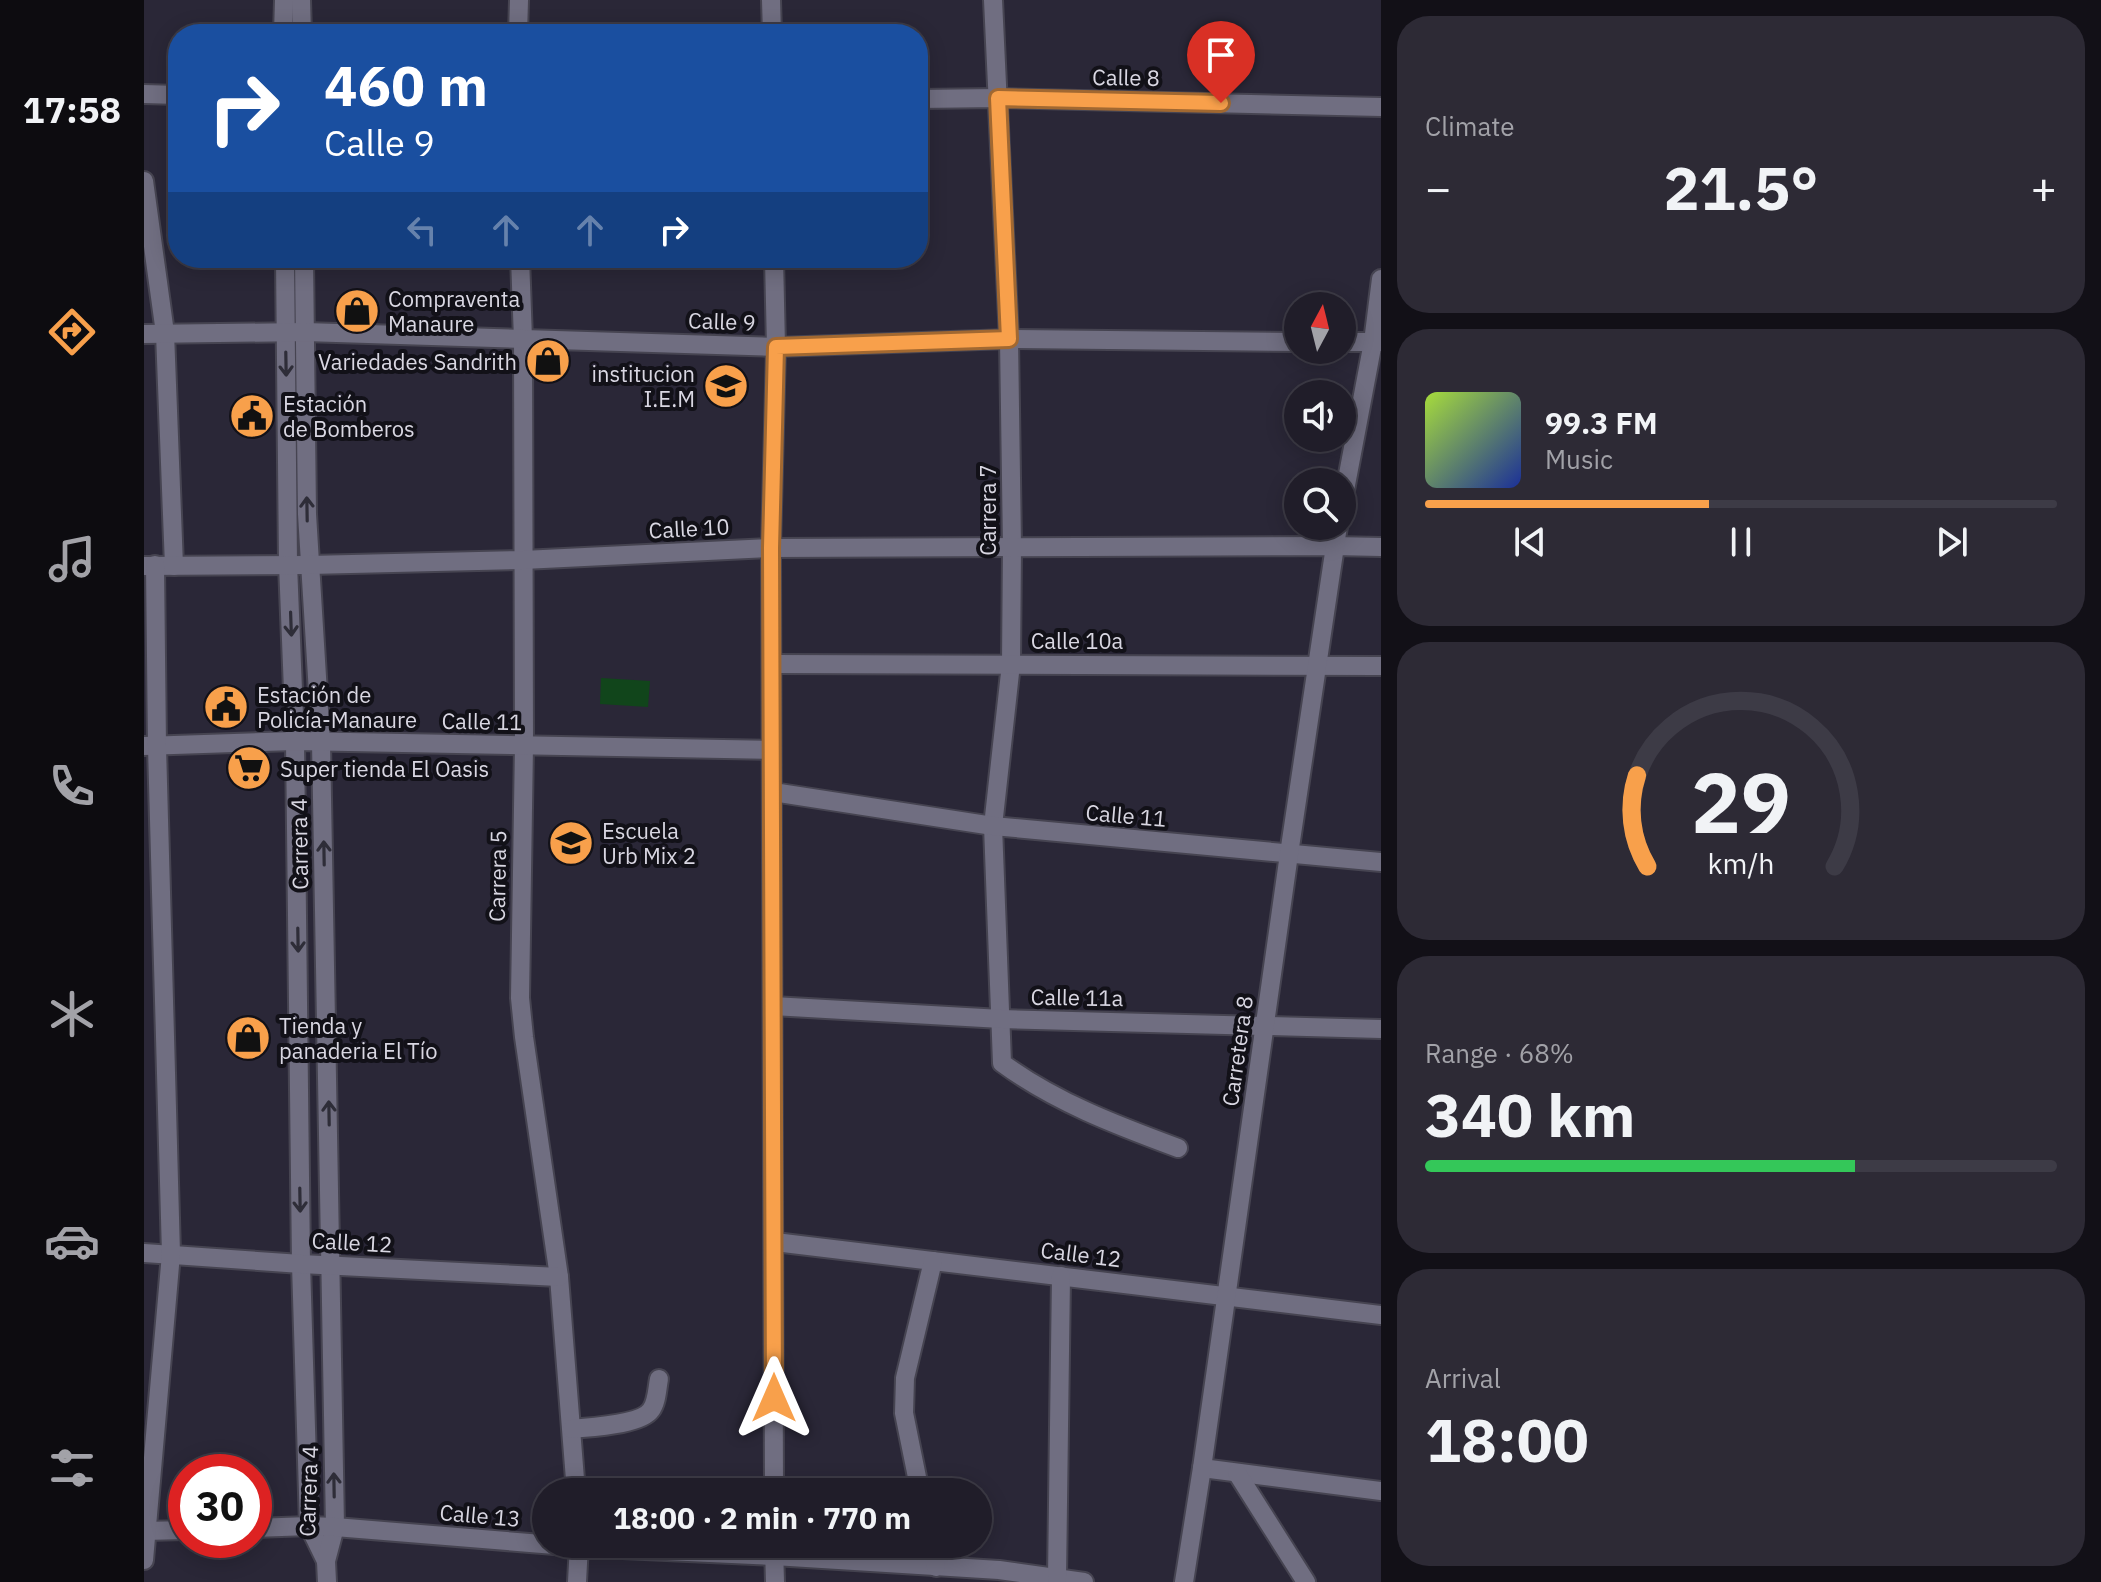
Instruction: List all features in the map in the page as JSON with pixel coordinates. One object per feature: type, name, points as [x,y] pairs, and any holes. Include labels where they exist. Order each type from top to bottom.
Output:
[{"type":"street","points":[[283,24],[284,0]]},
{"type":"street","points":[[301,0],[302,24]]},
{"type":"street","points":[[518,24],[519,0]]},
{"type":"street","points":[[771,0],[772,24]]},
{"type":"street","name":"Carrera 7","points":[[993,0],[1009,339],[1012,547],[1011,664],[993,826],[1002,1063],[1064,1101],[1103,1120],[1178,1148]]},
{"type":"street","points":[[144,94],[168,95]]},
{"type":"street","name":"Calle 8","points":[[928,99],[1381,107]]},
{"type":"street","points":[[144,181],[165,333],[174,566]]},
{"type":"street","name":"Carrera 4","points":[[286,268],[296,333],[321,742],[335,1527],[326,1561]]},
{"type":"street","name":"Carrera 4","points":[[303,268],[296,333],[288,564],[295,741],[301,1264],[309,1526],[326,1561]]},
{"type":"street","name":"Carrera 5","points":[[520,268],[524,745],[520,998],[559,1277],[575,1478]]},
{"type":"street","points":[[774,268],[776,347],[771,548],[774,1478]]},
{"type":"street","points":[[1350,468],[1377,342],[1381,279]]},
{"type":"street","name":"Calle 9","points":[[144,334],[296,333],[776,347],[1009,339],[1284,342]]},
{"type":"street","points":[[1356,342],[1377,342]]},
{"type":"street","name":"Carretera 8","points":[[1184,1582],[1335,540]]},
{"type":"street","name":"Calle 10","points":[[149,566],[523,560],[771,548],[1381,547]]},
{"type":"street","points":[[144,1560],[171,1254],[151,747],[149,566]]},
{"type":"street","name":"Calle 10a","points":[[773,664],[1381,666]]},
{"type":"street","name":"Calle 11","points":[[151,747],[295,741],[771,750]]},
{"type":"street","name":"Calle 11","points":[[773,792],[993,826],[1381,862]]},
{"type":"street","name":"Calle 11a","points":[[773,1006],[1001,1019],[1381,1029]]},
{"type":"street","name":"Calle 12","points":[[775,1242],[1381,1315]]},
{"type":"street","name":"Calle 12","points":[[144,1253],[559,1277]]},
{"type":"street","points":[[917,1478],[904,1413],[905,1378],[933,1261]]},
{"type":"street","points":[[1057,1578],[1061,1276]]},
{"type":"street","points":[[572,1429],[635,1420],[648,1414],[654,1407],[659,1379]]},
{"type":"street","points":[[1202,1468],[1381,1491]]},
{"type":"street","points":[[1237,1473],[1306,1582]]},
{"type":"street","name":"Calle 13","points":[[272,1527],[335,1527],[532,1542]]},
{"type":"street","points":[[146,1531],[168,1530]]},
{"type":"street","points":[[577,1582],[578,1558]]},
{"type":"street","points":[[774,1558],[775,1582]]},
{"type":"street","name":"Calle 13","points":[[850,1558],[999,1570],[1084,1582]]},
{"type":"street","points":[[934,1558],[936,1567]]},
{"type":"street","points":[[326,1561],[327,1582]]},
{"type":"green space","points":[[601,678],[650,681],[648,707],[600,704]]},
{"type":"place","name":"Compraventa Manaure","points":[[357,311]]},
{"type":"place","name":"Variedades Sandrith","points":[[548,361]]},
{"type":"place","name":"institucion I.E.M","points":[[726,386]]},
{"type":"place","name":"Estación de Bomberos","points":[[252,416]]},
{"type":"place","name":"Estación de Policía-Manaure","points":[[226,707]]},
{"type":"place","name":"Super tienda El Oasis","points":[[249,768]]},
{"type":"place","name":"Escuela Urb Mix 2","points":[[571,843]]},
{"type":"place","name":"Tienda y panaderia El Tío","points":[[248,1038]]},
{"type":"route","points":[[774,1398],[771,548],[776,347],[1009,339],[998,98],[1221,103]]}]
